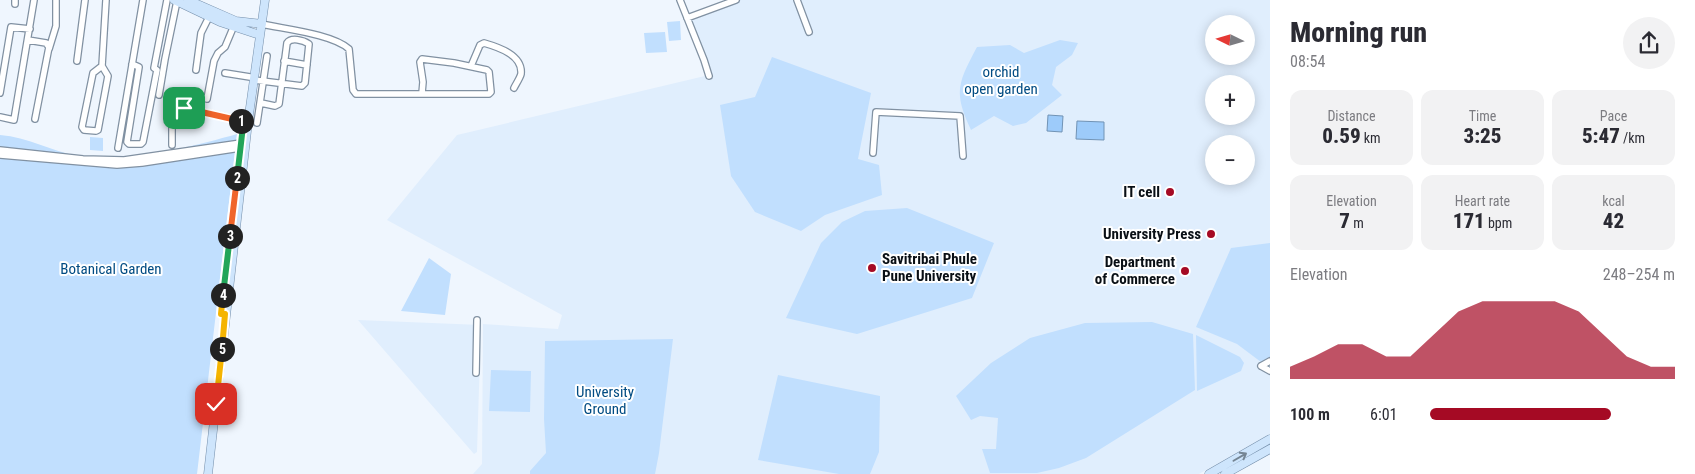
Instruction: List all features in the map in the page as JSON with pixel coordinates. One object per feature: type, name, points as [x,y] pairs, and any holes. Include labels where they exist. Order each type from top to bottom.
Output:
[{"type":"main road","points":[[260,0],[260,24]]},
{"type":"main road","points":[[203,474],[246,122],[258,35],[265,0]]},
{"type":"main road","points":[[175,1],[186,2],[211,14],[233,28],[258,35]]},
{"type":"main road","points":[[211,14],[236,21],[260,24]]},
{"type":"main road","points":[[208,474],[240,146],[246,122]]},
{"type":"main road","points":[[1209,474],[1270,439]]},
{"type":"main road","points":[[1225,474],[1270,449]]},
{"type":"street","points":[[0,117],[14,120],[34,0]]},
{"type":"street","points":[[35,119],[49,49],[56,26],[56,0]]},
{"type":"street","points":[[77,60],[85,0]]},
{"type":"street","points":[[102,66],[93,73],[82,127],[84,130],[98,130],[108,76],[102,66],[106,0]]},
{"type":"street","points":[[118,148],[143,0]]},
{"type":"street","points":[[132,64],[139,67],[128,142],[129,144],[141,144],[143,142],[157,70],[154,68],[167,0]]},
{"type":"street","points":[[680,0],[709,76]]},
{"type":"street","points":[[687,18],[736,0]]},
{"type":"street","points":[[797,0],[809,32]]},
{"type":"street","points":[[159,95],[175,1]]},
{"type":"street","points":[[196,70],[201,33],[211,14]]},
{"type":"street","points":[[260,24],[338,41],[344,44],[349,49],[353,90],[355,93],[490,94],[488,71],[471,66],[422,59],[420,62],[423,82],[422,93]]},
{"type":"street","points":[[0,94],[11,27],[30,29]]},
{"type":"street","points":[[171,112],[180,92],[207,98],[214,61],[218,53],[225,47],[233,28]]},
{"type":"street","points":[[224,73],[264,81],[282,83],[304,85],[308,44],[292,39],[287,43],[282,83],[278,105],[261,103]]},
{"type":"street","points":[[28,40],[46,44],[49,49]]},
{"type":"street","points":[[471,66],[480,45],[484,43],[514,56],[521,74],[514,88]]},
{"type":"street","points":[[257,123],[267,56]]},
{"type":"street","points":[[284,61],[307,65]]},
{"type":"street","points":[[172,145],[173,127],[184,108],[246,122]]},
{"type":"street","points":[[872,153],[876,112],[960,116],[963,156]]},
{"type":"street","points":[[0,155],[117,165],[240,146]]},
{"type":"street","points":[[0,150],[83,159],[124,160],[220,149]]},
{"type":"street","points":[[476,373],[477,320]]},
{"type":"street","points":[[1270,361],[1261,366],[1270,371]]},
{"type":"shaded area","name":"Savitribai Phule Pune University","points":[[739,0],[1270,0],[1270,434],[1199,474],[473,474],[482,464],[483,324],[558,329],[562,315],[387,220],[457,135],[709,75],[687,18]]},
{"type":"shaded area","points":[[1048,115],[1063,116],[1062,132],[1047,131]]},
{"type":"shaded area","points":[[1077,121],[1104,122],[1104,140],[1076,139]]},
{"type":"shaded area","points":[[358,320],[481,325],[477,452],[474,454]]},
{"type":"green space","points":[[680,21],[681,40],[669,41],[667,22]]},
{"type":"green space","points":[[665,32],[667,52],[646,53],[644,33]]},
{"type":"green space","name":"orchid open garden","points":[[1060,40],[1078,43],[1072,55],[1056,67],[1052,85],[1062,95],[1026,123],[1013,126],[994,116],[971,130],[962,106],[960,88],[962,79],[977,47],[1010,45],[1024,53]]},
{"type":"green space","points":[[772,57],[871,93],[858,159],[879,165],[882,195],[825,215],[801,231],[755,212],[731,176],[720,105],[755,97]]},
{"type":"green space","name":"Botanical Garden","points":[[237,134],[197,474],[0,474],[0,135],[20,138],[78,156],[115,158],[158,153]]},
{"type":"green space","points":[[90,137],[103,138],[103,151],[90,150]]},
{"type":"green space","points":[[907,208],[994,243],[972,298],[857,334],[786,318],[821,243],[842,222],[865,211]]},
{"type":"green space","points":[[1270,243],[1270,357],[1261,362],[1237,344],[1196,327],[1231,248]]},
{"type":"green space","points":[[429,258],[451,274],[445,315],[401,311]]},
{"type":"green space","points":[[1152,322],[1193,334],[1195,390],[1086,458],[1059,468],[1037,473],[990,473],[982,449],[996,449],[998,418],[980,416],[971,420],[956,396],[991,363],[1030,338],[1085,323]]},
{"type":"green space","points":[[1196,335],[1240,357],[1244,363],[1241,371],[1197,391]]},
{"type":"green space","name":"University Ground","points":[[673,339],[655,474],[530,474],[530,471],[546,453],[544,419],[545,341]]},
{"type":"green space","points":[[491,370],[531,371],[530,412],[489,411]]},
{"type":"green space","points":[[778,375],[880,396],[879,452],[870,474],[839,474],[758,460]]},
{"type":"place","name":"IT cell","points":[[1170,192]]},
{"type":"place","name":"University Press","points":[[1211,234]]},
{"type":"place","name":"Savitribai Phule Pune University","points":[[872,268]]},
{"type":"place","name":"Department of Commerce","points":[[1185,271]]},
{"type":"route","points":[[184,108],[243,121],[221,314],[225,314],[216,404]]}]
